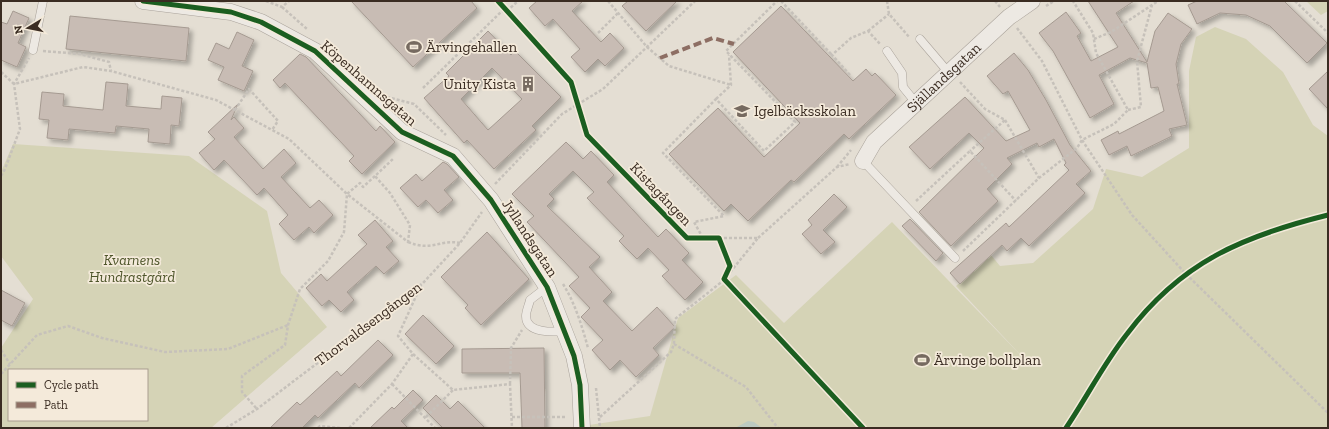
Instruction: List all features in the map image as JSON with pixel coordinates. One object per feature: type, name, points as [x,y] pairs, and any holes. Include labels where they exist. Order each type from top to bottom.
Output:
[{"type":"street","name":"Köpenhamnsgatan","points":[[143,1],[231,12],[261,22],[287,35],[315,51],[402,132],[453,156],[492,193]]},
{"type":"street","name":"Själlandsgatan","points":[[863,161],[874,142],[916,103],[954,77],[1009,18],[1032,1]]},
{"type":"street","name":"Jyllandsgatan","points":[[492,193],[547,287],[566,331],[574,356],[580,385],[582,422]]},
{"type":"lane","points":[[33,50],[43,1]]},
{"type":"lane","points":[[920,39],[954,77]]},
{"type":"lane","points":[[887,51],[902,73],[903,87],[916,103]]},
{"type":"lane","points":[[863,161],[955,258]]},
{"type":"lane","points":[[547,287],[530,300],[526,315],[527,321],[534,328],[549,332],[566,331]]},
{"type":"path","points":[[266,1],[282,7],[311,32]]},
{"type":"path","points":[[282,7],[289,1]]},
{"type":"path","points":[[423,88],[502,11],[508,12],[518,1]]},
{"type":"path","points":[[608,1],[647,47],[669,66],[730,85]]},
{"type":"path","points":[[703,238],[694,222],[724,216],[663,153],[730,85],[729,54],[726,51],[777,1]]},
{"type":"path","points":[[781,1],[850,75]]},
{"type":"path","points":[[785,5],[786,1]]},
{"type":"path","points":[[887,1],[889,14],[915,44],[920,39]]},
{"type":"path","points":[[995,1],[1042,61],[1082,140],[1132,215],[1185,274],[1328,413]]},
{"type":"path","points":[[1073,1],[1092,33],[1096,53],[1128,110]]},
{"type":"path","points":[[1094,39],[1111,32],[1158,1]]},
{"type":"path","points":[[1295,1],[1328,33]]},
{"type":"path","points":[[955,258],[1039,178],[1077,148],[1082,140],[1114,124],[1128,110],[1141,106],[1137,61],[1152,5]]},
{"type":"path","points":[[598,33],[618,13]]},
{"type":"path","points":[[832,55],[851,38],[868,31],[889,14]]},
{"type":"path","points":[[868,31],[887,51]]},
{"type":"path","points":[[1,176],[20,129],[14,84],[33,50],[80,54],[109,62],[111,71]]},
{"type":"path","points":[[716,99],[764,151],[795,122],[729,54]]},
{"type":"path","points":[[14,84],[83,67],[111,71],[216,100],[289,139],[347,194],[408,242],[430,247],[451,241],[460,243]]},
{"type":"path","points":[[1,72],[14,84]]},
{"type":"path","points":[[954,77],[986,109],[1005,120],[1039,178]]},
{"type":"path","points":[[235,110],[249,88],[278,122],[272,130]]},
{"type":"path","points":[[385,97],[414,104],[451,141]]},
{"type":"path","points":[[908,208],[1005,120]]},
{"type":"path","points":[[970,151],[1016,201]]},
{"type":"path","points":[[257,409],[242,392],[242,376],[285,345],[288,325],[300,289],[328,261],[344,232],[347,194],[360,183],[363,187],[394,158]]},
{"type":"path","points":[[512,417],[582,422],[600,417],[671,352],[674,344],[675,318],[724,280],[758,238],[837,167],[863,161]]},
{"type":"path","points":[[375,176],[390,193],[410,226],[408,242]]},
{"type":"path","points":[[719,238],[730,266],[724,280]]},
{"type":"path","points":[[1180,279],[1191,270]]},
{"type":"path","points":[[724,280],[863,428]]},
{"type":"path","points":[[423,283],[398,336],[413,354],[453,390]]},
{"type":"path","points":[[512,428],[510,384],[511,348],[527,321]]},
{"type":"path","points":[[1,374],[37,335],[68,326],[102,338],[165,352],[228,349],[288,325]]},
{"type":"path","points":[[674,344],[746,387],[778,428]]},
{"type":"path","points":[[1,350],[10,364]]},
{"type":"path","points":[[349,428],[392,384],[413,354]]},
{"type":"path","points":[[392,384],[426,417],[435,428]]},
{"type":"path","points":[[426,417],[453,390],[510,384]]},
{"type":"path","points":[[600,417],[600,428]]},
{"type":"path","points":[[318,428],[320,426],[341,428]]},
{"type":"green space","points":[[1306,1],[1328,1],[1328,11],[1321,15]]},
{"type":"green space","points":[[1215,27],[1246,39],[1283,72],[1313,125],[1328,136],[1328,428],[589,428],[589,425],[650,416],[678,318],[736,275],[784,323],[892,222],[1029,364],[956,286],[991,255],[1000,266],[1033,263],[1093,209],[1106,169],[1142,177],[1189,148],[1189,71],[1196,37]]},
{"type":"green space","name":"Kvarnens Hundrastgård","points":[[13,144],[189,156],[267,211],[281,273],[327,327],[211,428],[1,428],[1,348],[33,299],[1,256],[1,172]]},
{"type":"shaded area","points":[[748,421],[754,422],[762,428],[735,428]]},
{"type":"building","name":"Ärvingehallen","points":[[351,1],[471,1],[477,8],[413,67]]},
{"type":"building","points":[[537,1],[583,1],[572,11],[601,42],[610,33],[624,48],[605,66],[598,59],[585,72],[571,57],[580,49],[553,19],[545,26],[529,8]]},
{"type":"building","points":[[628,1],[677,1],[646,31],[622,6]]},
{"type":"building","points":[[1088,1],[1134,1],[1116,13],[1147,62],[1155,31],[1168,13],[1192,29],[1181,44],[1176,64],[1179,84],[1177,84],[1187,125],[1169,129],[1172,136],[1131,156],[1127,146],[1109,155],[1101,140],[1118,131],[1119,134],[1164,111],[1158,87],[1151,88],[1147,63],[1130,58],[1099,75],[1114,104],[1090,118],[1053,51],[1039,33],[1066,12],[1081,33],[1077,36],[1091,61],[1118,47]]},
{"type":"building","points":[[1197,1],[1284,1],[1327,43],[1307,63],[1270,26],[1246,15],[1220,13],[1197,24],[1188,5]]},
{"type":"building","points":[[781,6],[853,81],[866,69],[872,76],[875,73],[896,95],[849,139],[844,134],[794,182],[791,180],[748,221],[731,204],[724,211],[669,154],[718,108],[764,157],[800,123],[733,52]]},
{"type":"building","points":[[13,11],[29,18],[18,43],[26,47],[17,67],[1,60],[1,22],[7,24]]},
{"type":"building","points":[[70,16],[189,28],[186,61],[66,49]]},
{"type":"building","points":[[488,31],[511,55],[515,51],[561,97],[532,126],[536,130],[494,169],[467,140],[464,143],[424,98],[449,76],[446,73]],"holes":[[[492,68],[522,99],[488,130],[461,99]]]},
{"type":"building","points":[[237,32],[254,40],[242,66],[253,71],[244,91],[218,80],[224,67],[208,60],[216,43],[229,49]]},
{"type":"building","points":[[1014,53],[1028,70],[1070,145],[1091,171],[1076,184],[1085,193],[1029,246],[1021,238],[1007,251],[1002,245],[960,284],[950,273],[1006,223],[1009,227],[1069,170],[1064,165],[1066,163],[1054,139],[1039,147],[1037,143],[1007,158],[1012,164],[987,189],[998,201],[951,246],[919,212],[984,148],[969,133],[930,169],[909,147],[965,97],[1006,141],[1030,130],[1008,91],[1003,94],[987,76]]},
{"type":"building","points":[[300,54],[306,57],[376,131],[380,126],[395,142],[362,174],[349,161],[354,156],[285,83],[280,88],[273,80]]},
{"type":"building","points":[[1328,71],[1328,109],[1309,89]]},
{"type":"building","points":[[106,82],[128,84],[126,106],[161,109],[162,96],[182,98],[179,126],[171,125],[170,144],[148,142],[149,129],[116,126],[115,133],[69,129],[68,140],[47,138],[49,120],[39,119],[42,92],[64,94],[63,106],[103,110]]},
{"type":"building","points":[[238,104],[231,120],[234,117],[244,128],[234,137],[263,169],[284,149],[296,163],[281,177],[310,208],[319,200],[333,215],[314,233],[309,227],[294,240],[279,224],[288,215],[264,188],[257,195],[224,160],[214,170],[199,153],[215,139],[208,132]]},
{"type":"building","points":[[566,142],[583,159],[591,151],[614,175],[607,182],[658,237],[666,229],[689,253],[682,260],[703,282],[685,300],[662,276],[669,270],[648,248],[637,259],[619,241],[624,236],[587,198],[594,192],[573,171],[549,194],[554,199],[547,206],[600,257],[589,267],[612,292],[603,301],[632,331],[657,307],[675,327],[653,348],[659,355],[636,377],[620,360],[610,370],[592,350],[603,340],[581,317],[590,308],[569,286],[579,277],[527,222],[534,216],[512,194]]},
{"type":"building","points":[[443,162],[447,164],[459,177],[444,190],[453,200],[438,213],[426,200],[418,207],[400,188],[416,174],[422,181]]},
{"type":"building","points":[[834,194],[847,207],[823,230],[835,242],[821,254],[802,234],[812,225],[808,220]]},
{"type":"building","points":[[910,219],[943,253],[936,261],[902,226]]},
{"type":"building","points":[[375,220],[393,241],[386,247],[399,261],[384,274],[376,266],[347,292],[354,300],[341,312],[329,300],[322,306],[306,288],[321,274],[327,281],[367,244],[358,235]]},
{"type":"building","points":[[487,232],[529,279],[481,325],[465,308],[468,305],[441,277]]},
{"type":"building","points":[[1,290],[25,303],[12,326],[1,320]]},
{"type":"building","points":[[423,315],[454,346],[436,364],[405,334]]},
{"type":"building","points":[[378,340],[393,355],[359,388],[355,383],[318,418],[315,415],[302,428],[270,428],[297,402],[300,405],[337,371],[341,376]]},
{"type":"building","points":[[544,348],[545,428],[522,428],[520,373],[462,373],[462,349]]},
{"type":"building","points":[[413,390],[423,400],[401,421],[408,428],[370,428],[392,407],[394,409]]},
{"type":"building","points":[[436,395],[450,409],[458,401],[485,428],[443,428],[423,408]]},
{"type":"marked path","points":[[660,58],[713,38],[734,44]]},
{"type":"cycle path","points":[[143,1],[231,12],[261,22],[315,51],[402,132],[453,156],[491,200],[547,287],[574,356],[580,385],[582,428]]},
{"type":"cycle path","name":"Kistagången","points":[[498,1],[571,82],[587,135],[687,238],[719,238],[730,266],[724,279],[863,428]]},
{"type":"cycle path","points":[[1066,428],[1103,368],[1127,334],[1148,309],[1169,288],[1192,270],[1216,255],[1241,243],[1268,232],[1328,215]]},
{"type":"place","name":"Ärvingehallen","points":[[414,47]]},
{"type":"place","name":"Unity Kista","points":[[528,84]]},
{"type":"place","name":"Igelbäcksskolan","points":[[742,111]]},
{"type":"place","name":"Ärvinge bollplan","points":[[922,360]]}]
